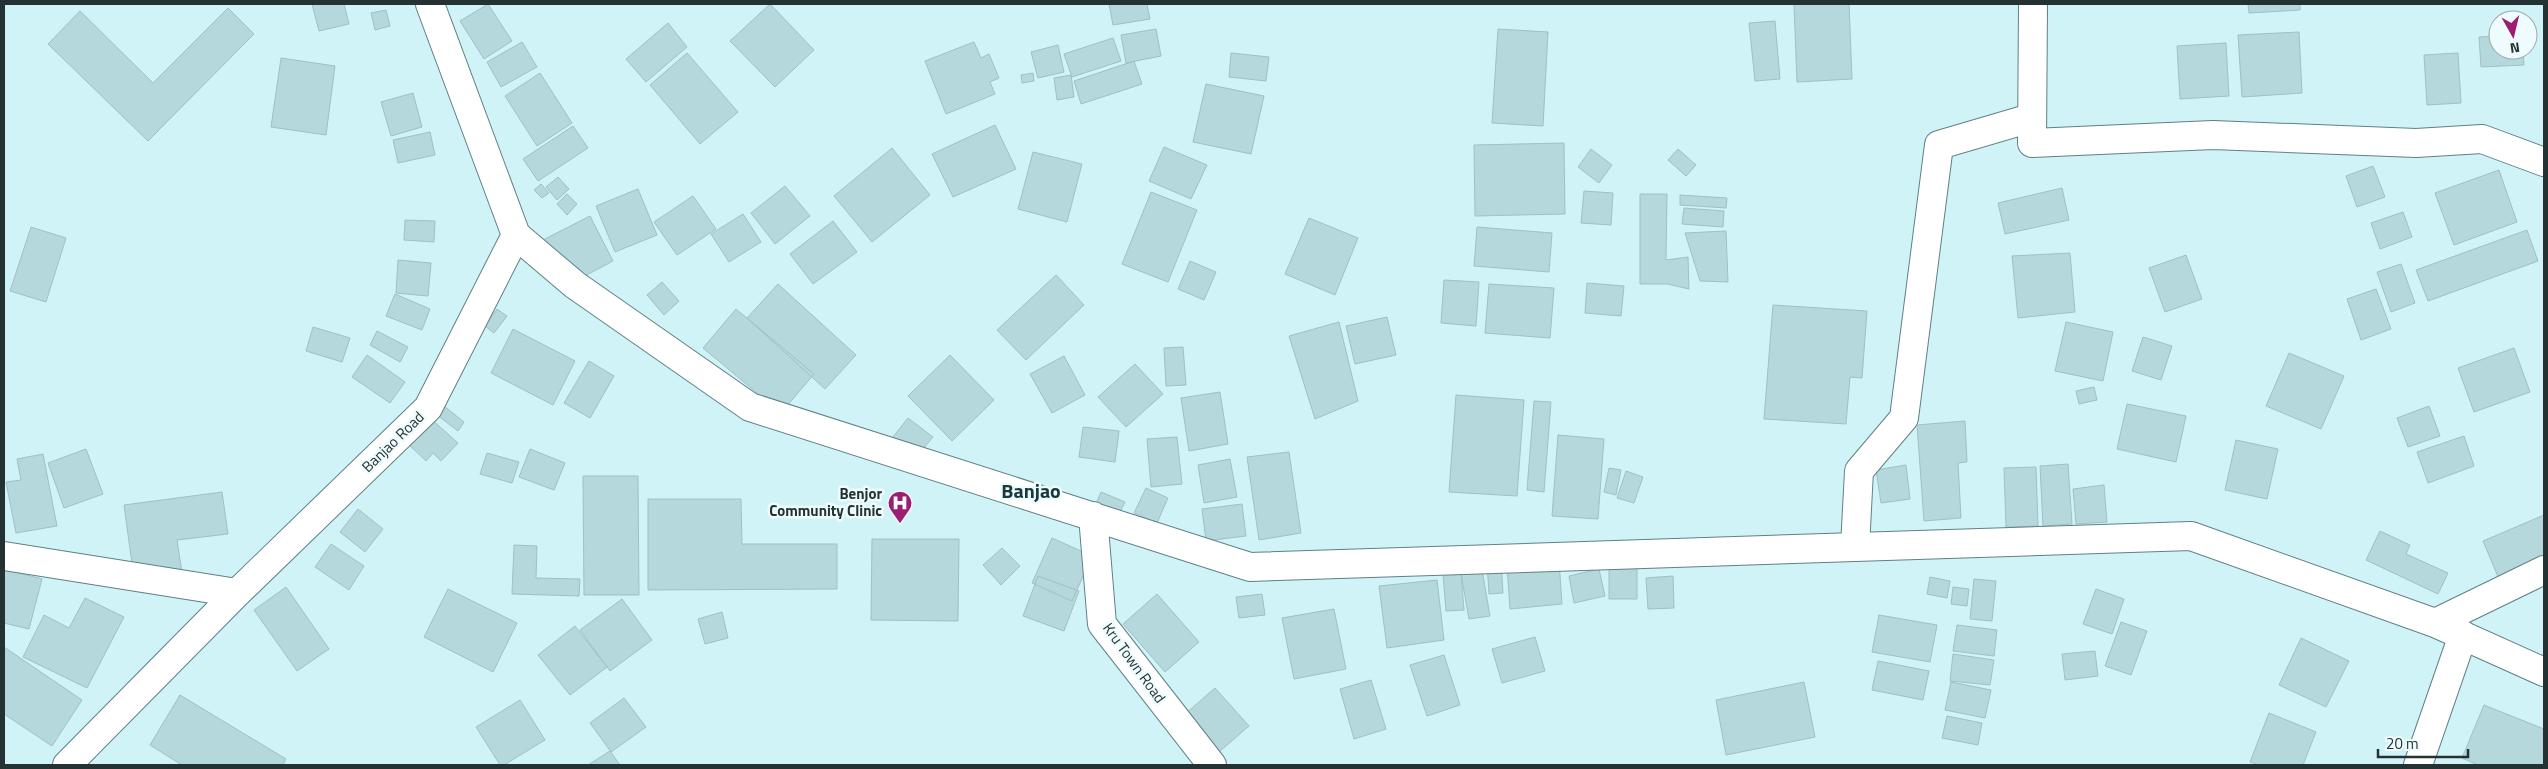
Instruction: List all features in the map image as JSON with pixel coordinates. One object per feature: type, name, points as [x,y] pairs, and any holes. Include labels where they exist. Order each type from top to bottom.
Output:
[{"type":"street","points":[[430,4],[516,235],[575,285],[750,406],[1250,567],[2191,536],[2435,623],[2544,672]]},
{"type":"street","points":[[2033,4],[2032,143],[2213,135],[2416,143],[2482,140],[2544,162]]},
{"type":"street","points":[[1855,547],[1859,471],[1904,418],[1938,145],[2031,118]]},
{"type":"street","name":"Banjao Road","points":[[67,765],[238,593],[428,408],[516,235]]},
{"type":"street","name":"Kru Town Road","points":[[1092,516],[1102,624],[1212,765]]},
{"type":"street","points":[[4,556],[238,593]]},
{"type":"street","points":[[2435,623],[2544,570]]},
{"type":"street","points":[[2418,765],[2463,635]]},
{"type":"building","points":[[312,4],[344,4],[349,24],[319,31]]},
{"type":"building","points":[[488,4],[512,41],[484,59],[460,21]]},
{"type":"building","points":[[770,4],[814,50],[775,87],[730,41]]},
{"type":"building","points":[[1109,4],[1147,4],[1150,19],[1113,25]]},
{"type":"building","points":[[1794,4],[1849,4],[1852,79],[1797,82]]},
{"type":"building","points":[[2248,4],[2300,4],[2300,10],[2249,13]]},
{"type":"building","points":[[228,8],[254,34],[148,141],[48,44],[80,11],[153,83]]},
{"type":"building","points":[[386,10],[390,26],[375,30],[371,13]]},
{"type":"building","points":[[1775,21],[1780,79],[1755,81],[1749,23]]},
{"type":"building","points":[[668,23],[687,47],[646,82],[626,59]]},
{"type":"building","points":[[1156,29],[1161,56],[1126,63],[1121,35]]},
{"type":"building","points":[[1498,29],[1548,32],[1543,126],[1492,123]]},
{"type":"building","points":[[2299,32],[2302,93],[2242,97],[2238,35]]},
{"type":"building","points":[[2479,37],[2488,37],[2488,60],[2524,60],[2524,65],[2481,67]]},
{"type":"building","points":[[1113,38],[1121,61],[1072,77],[1064,54]]},
{"type":"building","points":[[522,42],[537,67],[501,87],[487,62]]},
{"type":"building","points":[[974,42],[981,58],[989,54],[999,78],[990,82],[995,94],[946,114],[925,61]]},
{"type":"building","points":[[2226,43],[2229,96],[2180,99],[2177,46]]},
{"type":"building","points":[[1058,45],[1064,72],[1038,78],[1031,52]]},
{"type":"building","points":[[687,53],[738,112],[700,144],[650,85]]},
{"type":"building","points":[[1231,53],[1269,57],[1266,81],[1229,77]]},
{"type":"building","points":[[2458,53],[2461,103],[2427,105],[2424,55]]},
{"type":"building","points":[[281,58],[335,66],[326,135],[271,127]]},
{"type":"building","points":[[1134,61],[1142,84],[1081,104],[1074,81]]},
{"type":"building","points":[[540,73],[572,123],[537,146],[505,96]]},
{"type":"building","points":[[1033,73],[1034,81],[1022,83],[1021,75]]},
{"type":"building","points":[[1071,75],[1074,97],[1057,100],[1054,78]]},
{"type":"building","points":[[1206,84],[1264,96],[1251,154],[1193,142]]},
{"type":"building","points":[[413,93],[422,127],[391,136],[381,102]]},
{"type":"building","points":[[995,125],[1016,169],[953,197],[932,154]]},
{"type":"building","points":[[573,126],[588,148],[538,181],[523,159]]},
{"type":"building","points":[[430,132],[435,155],[398,163],[393,140]]},
{"type":"building","points":[[1564,143],[1565,214],[1475,216],[1474,145]]},
{"type":"building","points":[[1164,147],[1207,165],[1191,199],[1149,181]]},
{"type":"building","points":[[892,148],[930,195],[872,242],[834,196]]},
{"type":"building","points":[[1591,149],[1612,165],[1599,183],[1578,167]]},
{"type":"building","points":[[1678,149],[1696,165],[1686,176],[1668,160]]},
{"type":"building","points":[[1033,152],[1082,164],[1067,222],[1018,209]]},
{"type":"building","points":[[2373,166],[2385,197],[2357,207],[2346,176]]},
{"type":"building","points":[[2499,170],[2517,222],[2454,245],[2435,193]]},
{"type":"building","points":[[558,177],[569,189],[557,200],[546,187]]},
{"type":"building","points":[[541,184],[549,193],[542,198],[534,190]]},
{"type":"building","points":[[785,186],[810,216],[775,244],[751,213]]},
{"type":"building","points":[[2062,188],[2069,220],[2005,234],[1998,203]]},
{"type":"building","points":[[638,189],[657,235],[615,252],[596,206]]},
{"type":"building","points":[[1584,191],[1613,193],[1611,225],[1581,223]]},
{"type":"building","points":[[1151,192],[1197,210],[1168,282],[1122,264]]},
{"type":"building","points":[[567,194],[577,204],[567,215],[557,204]]},
{"type":"building","points":[[1640,194],[1667,194],[1666,260],[1688,257],[1689,289],[1667,284],[1640,284]]},
{"type":"building","points":[[1680,195],[1727,198],[1726,208],[1680,205]]},
{"type":"building","points":[[693,196],[716,229],[677,255],[654,222]]},
{"type":"building","points":[[1684,208],[1724,211],[1723,227],[1682,224]]},
{"type":"building","points":[[2403,212],[2412,237],[2380,249],[2371,223]]},
{"type":"building","points":[[743,214],[761,242],[729,262],[711,234]]},
{"type":"building","points":[[590,216],[613,261],[566,286],[543,240]]},
{"type":"building","points":[[1309,218],[1358,238],[1335,295],[1285,274]]},
{"type":"building","points":[[405,220],[435,221],[434,242],[404,240]]},
{"type":"building","points":[[833,221],[857,252],[813,284],[790,254]]},
{"type":"building","points":[[31,227],[66,238],[46,302],[10,291]]},
{"type":"building","points":[[1477,227],[1552,233],[1549,272],[1474,266]]},
{"type":"building","points":[[2527,230],[2538,261],[2428,301],[2416,270]]},
{"type":"building","points":[[1726,231],[1728,282],[1700,281],[1685,233]]},
{"type":"building","points":[[2070,253],[2075,312],[2018,318],[2012,256]]},
{"type":"building","points":[[2186,255],[2202,299],[2165,312],[2149,268]]},
{"type":"building","points":[[398,260],[431,263],[428,296],[396,293]]},
{"type":"building","points":[[1190,261],[1216,272],[1204,300],[1178,289]]},
{"type":"building","points":[[2401,264],[2415,303],[2391,312],[2377,272]]},
{"type":"building","points":[[1056,275],[1084,305],[1026,360],[997,330]]},
{"type":"building","points":[[1444,280],[1479,282],[1476,326],[1441,323]]},
{"type":"building","points":[[662,282],[679,301],[664,315],[647,295]]},
{"type":"building","points":[[1587,283],[1624,286],[1621,316],[1585,313]]},
{"type":"building","points":[[778,284],[856,355],[825,389],[747,318]]},
{"type":"building","points":[[1489,284],[1554,288],[1550,338],[1485,333]]},
{"type":"building","points":[[2376,289],[2391,329],[2361,340],[2347,299]]},
{"type":"building","points":[[395,294],[430,309],[422,330],[386,316]]},
{"type":"building","points":[[1773,305],[1867,311],[1862,378],[1850,377],[1846,424],[1764,419]]},
{"type":"building","points":[[497,309],[507,316],[494,333],[485,326]]},
{"type":"building","points":[[736,309],[814,374],[781,413],[703,348]]},
{"type":"building","points":[[1387,317],[1396,355],[1355,364],[1346,326]]},
{"type":"building","points":[[1339,322],[1358,401],[1315,419],[1289,336]]},
{"type":"building","points":[[2066,322],[2113,332],[2103,381],[2055,371]]},
{"type":"building","points":[[313,327],[350,338],[342,362],[306,351]]},
{"type":"building","points":[[513,329],[575,361],[553,405],[491,373]]},
{"type":"building","points":[[377,331],[408,347],[400,362],[370,345]]},
{"type":"building","points":[[2143,337],[2172,346],[2161,380],[2132,371]]},
{"type":"building","points":[[1183,347],[1186,385],[1166,386],[1164,348]]},
{"type":"building","points":[[2514,348],[2530,392],[2474,412],[2458,368]]},
{"type":"building","points":[[2289,353],[2344,376],[2321,429],[2266,406]]},
{"type":"building","points":[[367,355],[405,382],[390,403],[352,377]]},
{"type":"building","points":[[950,355],[994,400],[952,441],[908,396]]},
{"type":"building","points":[[1064,356],[1085,395],[1052,413],[1030,374]]},
{"type":"building","points":[[589,361],[614,376],[590,418],[564,403]]},
{"type":"building","points":[[1135,364],[1163,394],[1126,427],[1098,397]]},
{"type":"building","points":[[2094,387],[2097,400],[2079,404],[2076,391]]},
{"type":"building","points":[[1220,392],[1228,444],[1189,451],[1181,398]]},
{"type":"building","points":[[1456,395],[1524,400],[1517,496],[1449,492]]},
{"type":"building","points":[[1534,401],[1551,402],[1544,492],[1527,490]]},
{"type":"building","points":[[2127,404],[2186,416],[2176,462],[2117,449]]},
{"type":"building","points":[[444,406],[464,422],[458,431],[437,415]]},
{"type":"building","points":[[2429,406],[2440,436],[2408,447],[2397,418]]},
{"type":"building","points":[[430,418],[458,443],[441,461],[433,453],[426,461],[407,443]]},
{"type":"building","points":[[908,418],[933,437],[913,461],[889,442]]},
{"type":"building","points":[[1965,421],[1967,462],[1958,463],[1961,518],[1924,521],[1917,425]]},
{"type":"building","points":[[1083,427],[1119,431],[1115,462],[1079,457]]},
{"type":"building","points":[[1558,435],[1604,439],[1598,519],[1552,516]]},
{"type":"building","points":[[2464,436],[2474,466],[2428,483],[2417,452]]},
{"type":"building","points":[[1177,437],[1182,484],[1151,487],[1147,439]]},
{"type":"building","points":[[2236,440],[2278,449],[2267,499],[2225,490]]},
{"type":"building","points":[[86,449],[103,494],[64,508],[48,463]]},
{"type":"building","points":[[530,449],[565,463],[554,490],[519,477]]},
{"type":"building","points":[[1289,452],[1301,533],[1259,540],[1247,457]]},
{"type":"building","points":[[487,453],[519,462],[512,483],[480,474]]},
{"type":"building","points":[[43,454],[57,526],[16,533],[6,482],[21,480],[17,459]]},
{"type":"building","points":[[1230,459],[1237,497],[1204,503],[1198,465]]},
{"type":"building","points":[[2068,464],[2072,524],[2043,526],[2040,466]]},
{"type":"building","points":[[1906,465],[1910,499],[1881,503],[1876,470]]},
{"type":"building","points":[[2036,467],[2038,526],[2006,527],[2004,468]]},
{"type":"building","points":[[1609,468],[1621,470],[1616,495],[1604,492]]},
{"type":"building","points":[[1626,471],[1643,477],[1634,503],[1617,498]]},
{"type":"building","points":[[583,476],[638,476],[639,595],[584,595]]},
{"type":"building","points":[[2104,485],[2107,522],[2076,524],[2073,489]]},
{"type":"building","points":[[1146,488],[1168,498],[1157,523],[1134,513]]},
{"type":"building","points":[[222,492],[228,534],[177,540],[183,579],[135,586],[124,505]]},
{"type":"building","points":[[1101,492],[1125,502],[1118,516],[1095,506]]},
{"type":"building","points":[[648,499],[741,499],[742,544],[837,544],[837,589],[648,590]]},
{"type":"building","points":[[1242,504],[1246,536],[1206,541],[1202,509]]},
{"type":"building","points":[[358,509],[383,529],[365,552],[340,532]]},
{"type":"building","points":[[2544,515],[2544,565],[2501,584],[2483,541]]},
{"type":"building","points":[[2380,531],[2410,545],[2406,554],[2448,573],[2438,594],[2366,560]]},
{"type":"building","points":[[1052,538],[1092,556],[1072,601],[1032,583]]},
{"type":"building","name":"Benjor Community Clinic","points":[[872,539],[959,539],[958,621],[871,620]]},
{"type":"building","points":[[331,544],[364,566],[349,590],[315,567]]},
{"type":"building","points":[[514,545],[537,546],[536,578],[580,579],[579,596],[512,594]]},
{"type":"building","points":[[1002,548],[1020,566],[1001,585],[983,565]]},
{"type":"building","points":[[1559,561],[1562,604],[1510,609],[1507,565]]},
{"type":"building","points":[[1501,562],[1503,593],[1489,594],[1487,563]]},
{"type":"building","points":[[1481,564],[1490,616],[1469,619],[1460,568]]},
{"type":"building","points":[[1637,568],[1637,599],[1609,599],[1609,569]]},
{"type":"building","points":[[4,569],[42,579],[29,629],[4,623]]},
{"type":"building","points":[[1599,569],[1605,596],[1574,603],[1569,576]]},
{"type":"building","points":[[1461,573],[1464,610],[1446,611],[1443,574]]},
{"type":"building","points":[[1038,576],[1079,591],[1064,631],[1023,616]]},
{"type":"building","points":[[1673,576],[1674,608],[1648,609],[1646,578]]},
{"type":"building","points":[[1930,577],[1950,581],[1947,598],[1927,594]]},
{"type":"building","points":[[1974,579],[1996,581],[1992,621],[1970,619]]},
{"type":"building","points":[[1437,580],[1444,640],[1387,648],[1379,586]]},
{"type":"building","points":[[286,587],[329,649],[297,671],[254,610]]},
{"type":"building","points":[[1953,587],[1969,589],[1967,606],[1951,604]]},
{"type":"building","points":[[448,589],[517,623],[493,672],[424,637]]},
{"type":"building","points":[[2096,589],[2124,599],[2112,634],[2083,624]]},
{"type":"building","points":[[1157,594],[1199,642],[1165,672],[1123,624]]},
{"type":"building","points":[[1262,594],[1265,615],[1239,618],[1236,597]]},
{"type":"building","points":[[85,598],[124,617],[87,688],[23,657],[44,615],[69,628]]},
{"type":"building","points":[[622,599],[652,640],[610,671],[580,630]]},
{"type":"building","points":[[1334,609],[1346,669],[1294,679],[1282,618]]},
{"type":"building","points":[[722,612],[728,638],[705,644],[698,619]]},
{"type":"building","points":[[1879,615],[1937,625],[1930,662],[1872,652]]},
{"type":"building","points":[[2121,622],[2147,631],[2131,675],[2105,666]]},
{"type":"building","points":[[1957,625],[1997,630],[1994,656],[1953,651]]},
{"type":"building","points":[[575,626],[607,667],[570,695],[538,655]]},
{"type":"building","points":[[1535,637],[1545,671],[1502,683],[1492,649]]},
{"type":"building","points":[[2301,638],[2349,661],[2326,707],[2279,685]]},
{"type":"building","points":[[4,647],[82,700],[52,746],[4,714]]},
{"type":"building","points":[[2095,651],[2098,676],[2065,680],[2062,654]]},
{"type":"building","points":[[1953,654],[1994,660],[1990,685],[1950,681]]},
{"type":"building","points":[[1444,655],[1460,705],[1427,716],[1410,665]]},
{"type":"building","points":[[1878,661],[1929,671],[1923,700],[1872,690]]},
{"type":"building","points":[[1371,680],[1386,729],[1354,739],[1340,689]]},
{"type":"building","points":[[1804,682],[1815,737],[1726,755],[1716,700]]},
{"type":"building","points":[[1951,682],[1991,690],[1985,718],[1945,710]]},
{"type":"building","points":[[1215,688],[1249,726],[1219,752],[1185,714]]},
{"type":"building","points":[[180,695],[286,759],[283,765],[182,765],[150,745]]},
{"type":"building","points":[[624,698],[646,727],[611,752],[590,723]]},
{"type":"building","points":[[520,700],[545,740],[504,765],[500,765],[476,727]]},
{"type":"building","points":[[2484,705],[2544,729],[2544,765],[2478,765],[2462,758]]},
{"type":"building","points":[[2269,713],[2316,732],[2303,765],[2259,765],[2250,762]]},
{"type":"building","points":[[1947,716],[1982,723],[1978,745],[1942,738]]},
{"type":"building","points":[[610,751],[620,765],[588,765]]},
{"type":"place","name":"Benjor Community Clinic","points":[[900,524]]},
{"type":"district","name":"Banjao","points":[[1031,491]]}]
